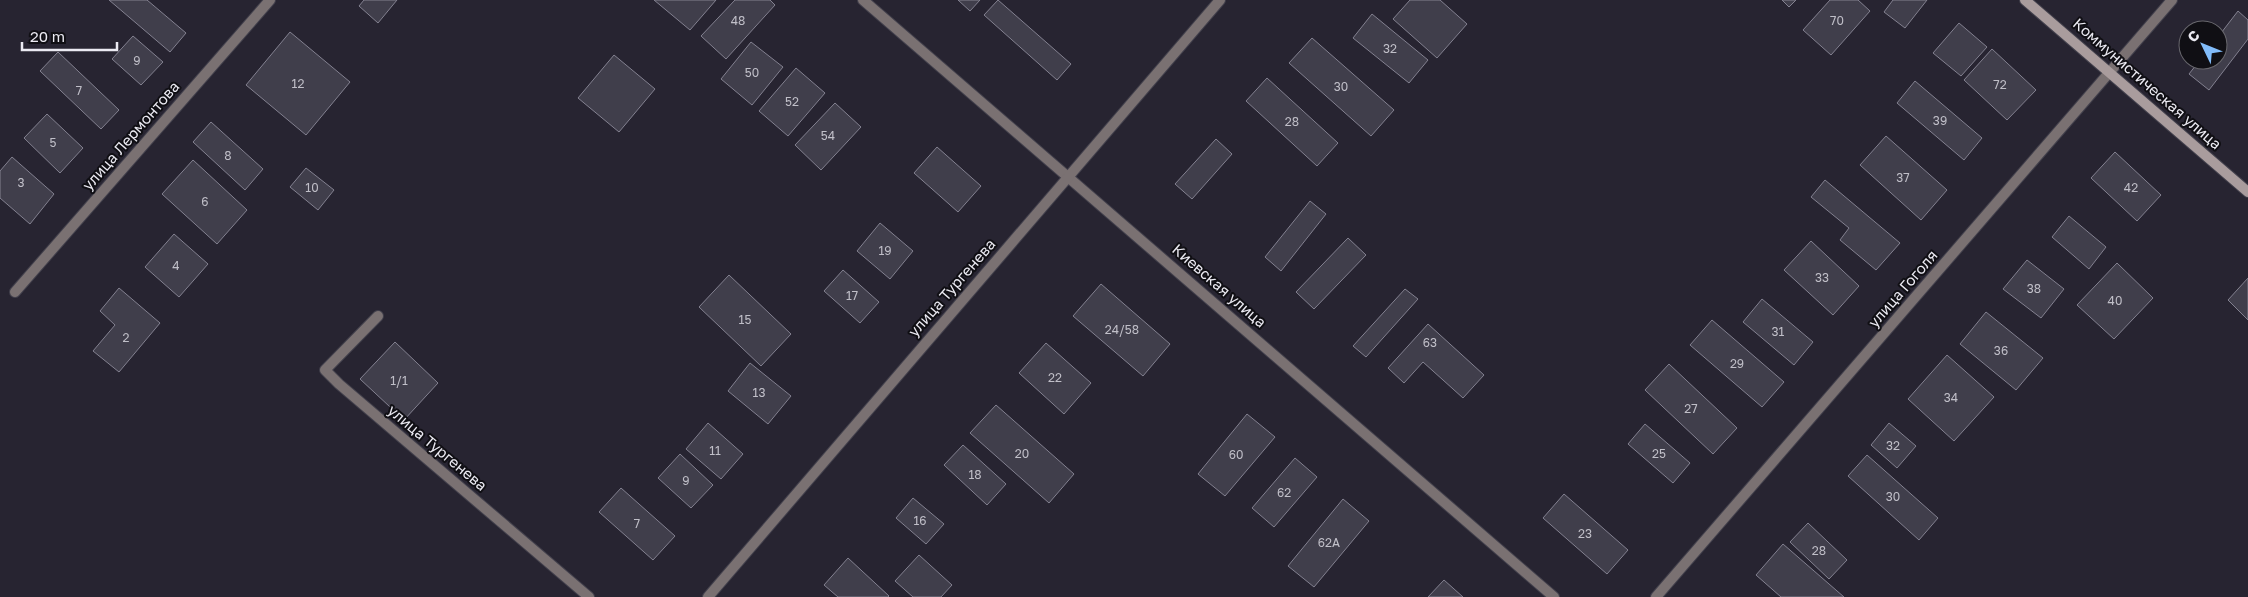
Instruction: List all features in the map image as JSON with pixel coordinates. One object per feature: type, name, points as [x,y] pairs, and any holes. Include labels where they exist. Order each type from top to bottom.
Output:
[{"type":"street","name":"улица Лермонтова","points":[[16,292],[270,0]]},
{"type":"street","name":"Киевская улица","points":[[863,0],[1068,175],[1554,597]]},
{"type":"street","name":"улица Тургенева","points":[[708,597],[1220,0]]},
{"type":"street","name":"Коммунистическая улица","points":[[2026,0],[2248,192]]},
{"type":"street","name":"улица Гоголя","points":[[1656,597],[2172,0]]},
{"type":"street","name":"улица Тургенева","points":[[378,316],[325,370],[338,384],[589,597]]},
{"type":"building","points":[[109,0],[147,0],[186,33],[170,52]]},
{"type":"building","points":[[364,0],[397,0],[378,23],[359,6]]},
{"type":"building","points":[[654,0],[716,0],[690,30]]},
{"type":"building","points":[[735,0],[770,0],[775,5],[726,59],[701,36]]},
{"type":"building","points":[[958,0],[980,0],[970,11]]},
{"type":"building","points":[[998,0],[1071,64],[1057,80],[984,15]]},
{"type":"building","points":[[1410,0],[1440,0],[1467,24],[1437,58],[1393,19]]},
{"type":"building","points":[[1782,0],[1796,0],[1789,7]]},
{"type":"building","points":[[1830,0],[1858,0],[1870,11],[1831,55],[1803,30]]},
{"type":"building","points":[[1893,0],[1927,0],[1905,28],[1884,12]]},
{"type":"building","points":[[2238,11],[2248,20],[2248,39],[2228,65],[2228,24]]},
{"type":"building","points":[[1372,14],[1428,60],[1409,83],[1353,38]]},
{"type":"building","points":[[1959,23],[1987,47],[1961,76],[1933,53]]},
{"type":"building","points":[[290,32],[350,82],[306,135],[246,85]]},
{"type":"building","points":[[133,36],[163,62],[141,85],[112,59]]},
{"type":"building","points":[[1312,38],[1394,110],[1371,136],[1289,63]]},
{"type":"building","points":[[751,42],[783,67],[752,105],[721,79]]},
{"type":"building","points":[[1992,49],[2036,90],[2007,120],[1964,80]]},
{"type":"building","points":[[58,52],[119,110],[101,129],[40,71]]},
{"type":"building","points":[[614,55],[655,89],[619,132],[578,98]]},
{"type":"building","points":[[796,68],[825,93],[788,136],[759,111]]},
{"type":"building","points":[[2192,70],[2224,70],[2209,90],[2189,74]]},
{"type":"building","points":[[1267,78],[1338,143],[1317,166],[1246,101]]},
{"type":"building","points":[[1915,81],[1982,138],[1964,160],[1897,103]]},
{"type":"building","points":[[835,103],[861,127],[821,170],[795,145]]},
{"type":"building","points":[[47,114],[83,148],[60,173],[24,138]]},
{"type":"building","points":[[211,122],[263,169],[245,190],[193,142]]},
{"type":"building","points":[[1886,136],[1947,190],[1921,220],[1860,165]]},
{"type":"building","points":[[1216,139],[1232,154],[1192,199],[1175,184]]},
{"type":"building","points":[[937,147],[981,186],[958,212],[914,173]]},
{"type":"building","points":[[2115,152],[2161,195],[2137,221],[2091,178]]},
{"type":"building","points":[[12,157],[54,194],[30,224],[0,198],[0,171]]},
{"type":"building","points":[[193,160],[247,210],[217,244],[162,194]]},
{"type":"building","points":[[306,168],[334,190],[318,210],[290,187]]},
{"type":"building","points":[[1825,180],[1900,243],[1876,270],[1840,240],[1849,228],[1811,197]]},
{"type":"building","points":[[1310,201],[1326,214],[1281,271],[1265,257]]},
{"type":"building","points":[[2069,216],[2106,247],[2089,269],[2052,237]]},
{"type":"building","points":[[880,223],[913,251],[890,279],[857,251]]},
{"type":"building","points":[[174,234],[208,264],[179,297],[145,267]]},
{"type":"building","points":[[1348,238],[1366,255],[1314,309],[1296,292]]},
{"type":"building","points":[[1811,241],[1859,286],[1833,315],[1784,270]]},
{"type":"building","points":[[2027,260],[2064,289],[2041,318],[2003,289]]},
{"type":"building","points":[[2117,263],[2153,298],[2114,339],[2077,305]]},
{"type":"building","points":[[843,270],[879,302],[860,323],[824,291]]},
{"type":"building","points":[[729,275],[791,334],[761,366],[699,307]]},
{"type":"building","points":[[2248,278],[2248,320],[2228,300]]},
{"type":"building","points":[[1101,284],[1170,344],[1143,376],[1073,316]]},
{"type":"building","points":[[119,288],[160,323],[119,372],[93,351],[115,325],[100,311]]},
{"type":"building","points":[[1405,289],[1418,299],[1366,357],[1353,346]]},
{"type":"building","points":[[1762,299],[1813,342],[1794,365],[1743,322]]},
{"type":"building","points":[[1986,312],[2043,358],[2016,390],[1960,344]]},
{"type":"building","points":[[1712,320],[1784,382],[1762,407],[1690,345]]},
{"type":"building","points":[[1428,324],[1484,375],[1463,398],[1423,362],[1404,383],[1388,368]]},
{"type":"building","points":[[395,342],[438,383],[404,420],[360,379]]},
{"type":"building","points":[[1046,343],[1091,383],[1064,414],[1019,373]]},
{"type":"building","points":[[1947,355],[1994,397],[1954,441],[1908,399]]},
{"type":"building","points":[[750,363],[791,396],[768,424],[728,391]]},
{"type":"building","points":[[1669,364],[1737,428],[1713,454],[1645,390]]},
{"type":"building","points":[[996,405],[1074,474],[1049,503],[970,433]]},
{"type":"building","points":[[1247,414],[1275,437],[1225,496],[1198,474]]},
{"type":"building","points":[[708,423],[743,454],[721,479],[686,449]]},
{"type":"building","points":[[1889,423],[1916,446],[1897,468],[1871,445]]},
{"type":"building","points":[[1645,424],[1690,463],[1673,483],[1628,444]]},
{"type":"building","points":[[963,445],[1006,484],[987,505],[944,465]]},
{"type":"building","points":[[680,454],[713,485],[691,508],[658,478]]},
{"type":"building","points":[[1867,455],[1938,518],[1919,540],[1848,476]]},
{"type":"building","points":[[1295,458],[1317,477],[1274,527],[1252,508]]},
{"type":"building","points":[[621,488],[675,536],[653,560],[599,512]]},
{"type":"building","points":[[1564,494],[1628,550],[1607,574],[1543,518]]},
{"type":"building","points":[[913,498],[944,524],[926,544],[896,518]]},
{"type":"building","points":[[1343,499],[1369,521],[1314,587],[1288,566]]},
{"type":"building","points":[[1808,523],[1847,560],[1829,579],[1790,542]]},
{"type":"building","points":[[1783,544],[1844,597],[1781,597],[1756,575]]},
{"type":"building","points":[[919,555],[952,585],[941,597],[913,597],[895,581]]},
{"type":"building","points":[[848,558],[889,596],[838,597],[824,585]]},
{"type":"building","points":[[1444,580],[1463,597],[1428,597]]}]
